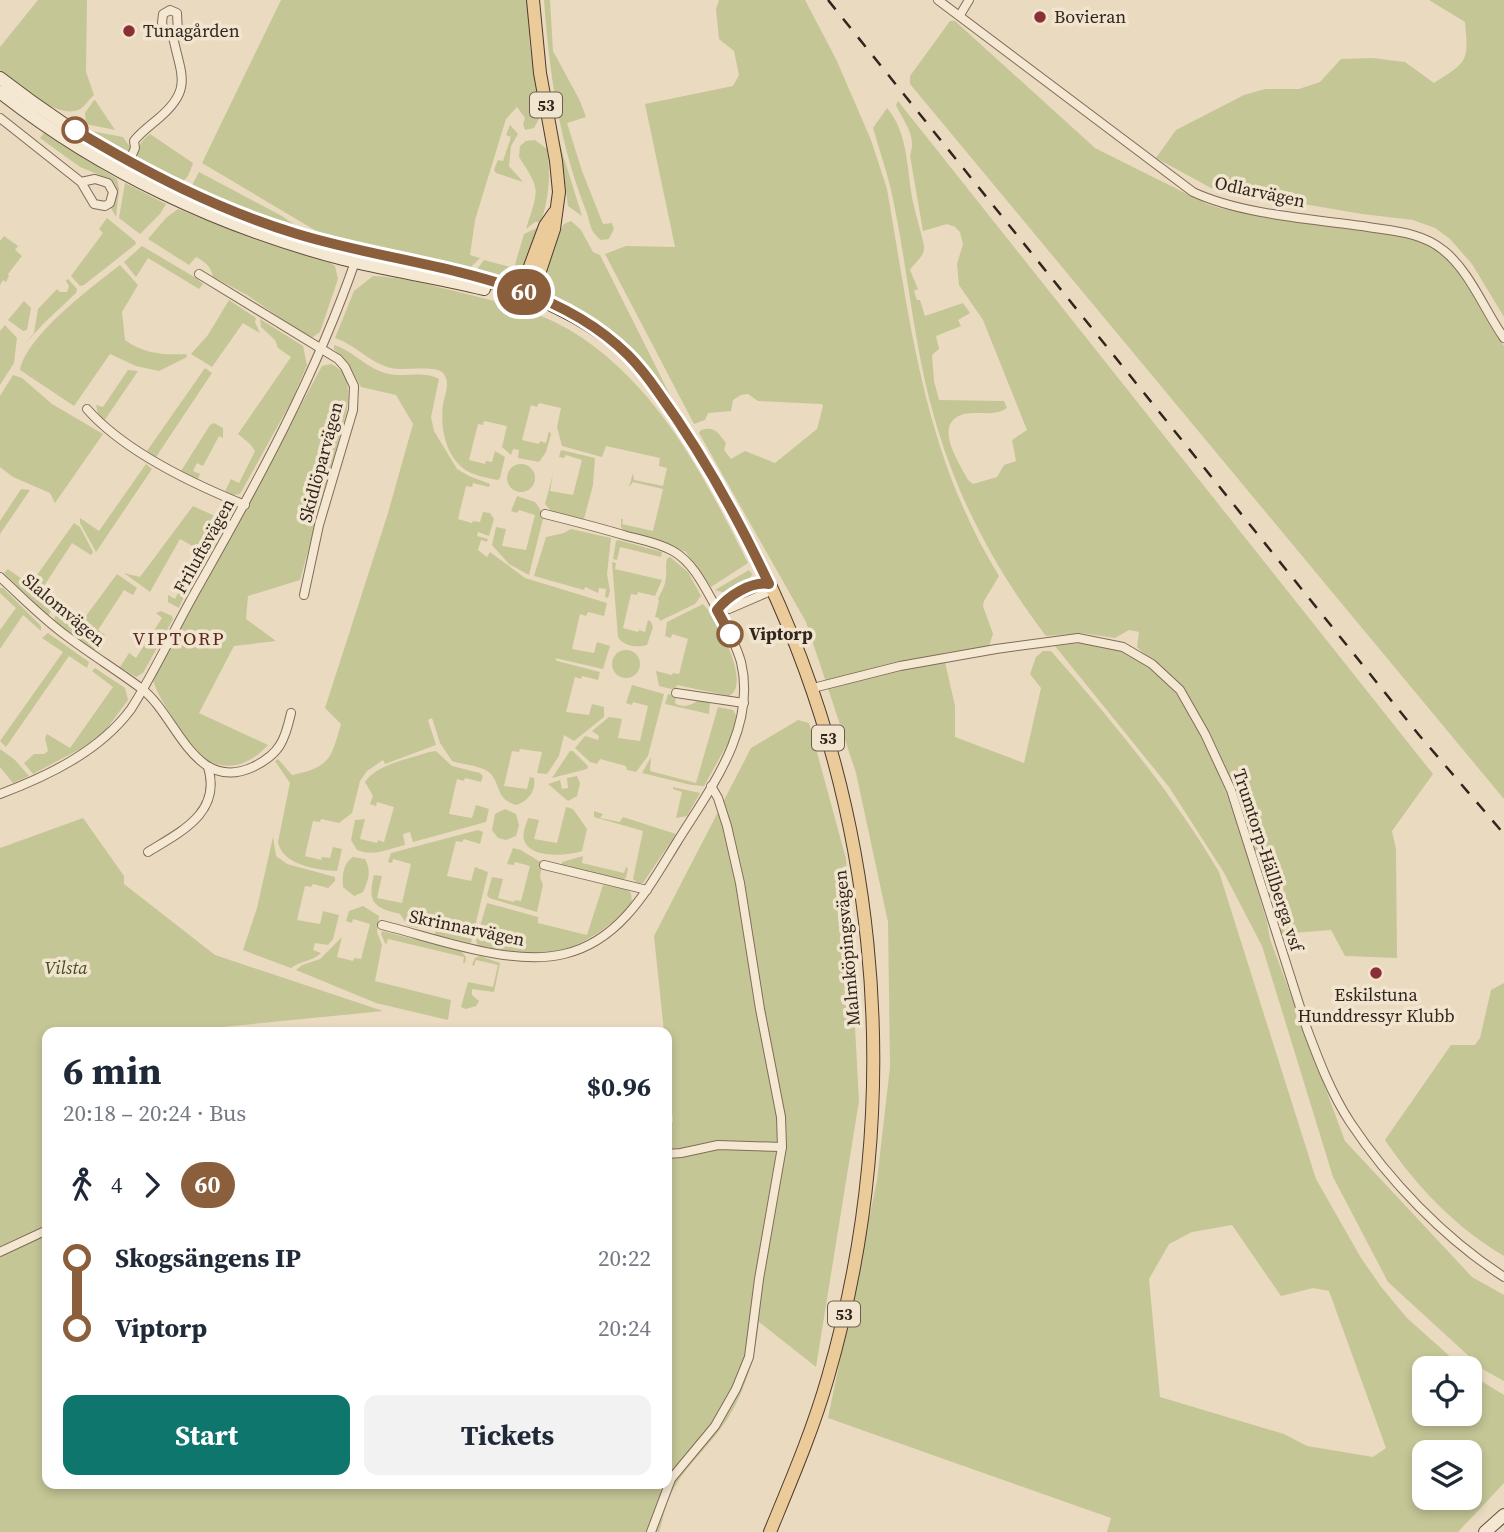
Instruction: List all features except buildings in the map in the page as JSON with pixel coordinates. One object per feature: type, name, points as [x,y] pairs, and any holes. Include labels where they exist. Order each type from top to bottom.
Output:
[{"type":"main road","name":"53","points":[[525,296],[545,226],[556,209],[559,192],[540,73],[533,0]]},
{"type":"main road","points":[[0,78],[41,110],[183,203],[249,230],[525,296]]},
{"type":"main road","points":[[0,92],[40,122],[126,167]]},
{"type":"main road","name":"Malmköpingsvägen","points":[[525,296],[567,312],[627,354],[703,456],[749,541],[791,631],[813,688],[842,791],[862,892],[871,981],[873,1095],[869,1165],[862,1219],[838,1339],[812,1429],[770,1532]]},
{"type":"main road","points":[[1485,1532],[1504,1515]]},
{"type":"street","name":"Odlarvägen","points":[[937,0],[1193,192],[1243,208],[1404,233],[1435,244],[1461,269],[1504,338]]},
{"type":"street","points":[[960,15],[969,0]]},
{"type":"street","points":[[126,167],[135,148],[134,141],[166,112],[182,90],[181,71],[173,37]]},
{"type":"street","points":[[0,118],[81,182]]},
{"type":"street","name":"Friluftsvägen","points":[[0,794],[49,773],[102,739],[122,721],[143,690],[245,505],[299,398],[321,350],[357,256]]},
{"type":"street","name":"Skidlöparvägen","points":[[199,274],[338,359],[354,386],[353,410],[319,525],[304,595]]},
{"type":"street","points":[[87,409],[96,420],[156,462],[245,505]]},
{"type":"street","name":"Skrinnarvägen","points":[[382,925],[507,956],[551,957],[583,948],[600,938],[632,911],[711,786],[737,737],[744,703],[741,661],[701,580],[674,551],[545,514]]},
{"type":"street","name":"Slalomvägen","points":[[0,576],[65,635],[143,690],[161,708],[184,744],[208,767]]},
{"type":"street","points":[[717,610],[729,609],[766,593],[769,584]]},
{"type":"street","name":"Trumtorp-Hällberga vsf","points":[[813,688],[900,666],[1079,638],[1130,650],[1164,674],[1180,690],[1189,705],[1231,790],[1307,1030],[1349,1120],[1409,1196],[1469,1251],[1504,1277]]},
{"type":"street","points":[[676,693],[744,703]]},
{"type":"street","points":[[148,852],[199,817],[209,798],[208,767],[233,772],[257,765],[277,750],[284,740],[289,731],[291,713]]},
{"type":"street","points":[[672,1478],[715,1426],[736,1389],[749,1357],[758,1279],[782,1147],[781,1117],[740,883],[719,797],[711,786]]},
{"type":"street","points":[[544,864],[647,890]]},
{"type":"street","points":[[672,1154],[718,1145],[782,1147]]},
{"type":"street","points":[[0,1252],[42,1232]]},
{"type":"street","points":[[651,1532],[667,1489]]},
{"type":"green space","points":[[38,0],[87,0],[86,72],[94,95],[78,110],[69,111],[48,105],[0,70],[0,47]]},
{"type":"green space","points":[[281,0],[527,0],[530,47],[541,115],[534,128],[525,130],[525,118],[517,107],[506,119],[475,220],[470,255],[480,258],[470,268],[318,232],[202,163]]},
{"type":"green space","points":[[544,0],[550,0],[553,51],[586,117],[567,123],[603,224],[612,223],[614,229],[609,239],[601,240],[592,229],[568,157],[552,79]]},
{"type":"green space","points":[[719,0],[805,0],[836,59],[871,140],[887,189],[913,339],[937,436],[953,483],[999,576],[983,606],[993,634],[989,646],[943,653],[955,706],[955,737],[1024,763],[1041,688],[1030,674],[1036,657],[1043,651],[1051,651],[1096,704],[1182,814],[1219,872],[1316,1179],[1361,1258],[1382,1288],[1407,1318],[1450,1356],[1412,1356],[1412,1426],[1482,1426],[1482,1381],[1504,1395],[1504,1483],[1482,1506],[1482,1440],[1412,1440],[1412,1510],[1479,1510],[1458,1532],[1107,1532],[1111,1518],[828,1418],[877,1180],[890,1067],[888,922],[856,773],[806,622],[699,433],[706,429],[716,431],[726,443],[724,450],[731,459],[745,451],[775,463],[817,429],[823,406],[758,401],[748,394],[733,400],[731,411],[708,413],[705,420],[694,424],[605,254],[626,246],[675,247],[645,104],[733,86],[739,75],[734,51],[719,39],[716,9]],"holes":[[[1232,1225],[1281,1296],[1313,1288],[1329,1291],[1386,1448],[1373,1457],[1307,1446],[1284,1434],[1160,1397],[1149,1279],[1169,1244],[1192,1232]]]},
{"type":"green space","points":[[1429,0],[1504,0],[1504,317],[1472,264],[1450,239],[1435,228],[1413,220],[1211,188],[1156,158],[1176,130],[1244,95],[1265,89],[1299,89],[1320,82],[1341,59],[1372,58],[1405,62],[1434,83],[1463,60],[1466,53],[1466,35],[1465,22]]},
{"type":"green space","points":[[950,21],[955,21],[1095,148],[1207,204],[1223,209],[1411,237],[1429,245],[1445,257],[1459,273],[1504,346],[1504,799],[910,84],[910,76]]},
{"type":"green space","points":[[546,88],[582,216],[568,206],[562,161]]},
{"type":"green space","points":[[94,100],[115,130],[86,124],[85,113]]},
{"type":"green space","points":[[898,101],[1433,774],[1392,831],[1396,849],[1397,958],[1345,956],[1331,930],[1280,934],[1251,836],[1228,771],[1196,711],[1176,683],[1137,647],[1139,632],[1129,630],[1115,638],[1082,633],[1046,636],[995,560],[955,478],[927,392],[891,190],[873,128],[887,108],[904,142],[911,193],[924,245],[924,251],[910,270],[918,289],[914,291],[917,300],[920,300],[925,316],[963,303],[970,313],[958,320],[961,326],[936,336],[939,349],[932,355],[939,400],[1004,401],[1007,408],[991,413],[964,414],[954,419],[950,426],[951,444],[968,480],[973,484],[997,477],[1004,465],[1016,461],[1012,440],[1027,430],[983,320],[959,285],[957,264],[963,244],[960,232],[947,224],[923,231],[910,156],[911,135],[896,105]]},
{"type":"green space","points":[[510,125],[518,134],[511,146],[509,166],[523,182],[494,170],[498,160],[503,161],[511,137],[506,135]]},
{"type":"green space","points":[[86,130],[123,137],[130,147],[129,153],[124,156],[89,137]]},
{"type":"green space","points":[[44,133],[117,179],[119,189],[116,217],[111,208],[116,193],[112,180],[80,167],[40,138]]},
{"type":"green space","points":[[150,134],[193,163],[185,180],[179,182],[139,165],[139,148]]},
{"type":"green space","points":[[535,140],[547,149],[548,186],[541,222],[535,222],[526,229],[536,191],[519,157],[520,146],[526,141]]},
{"type":"green space","points":[[199,172],[282,216],[299,228],[256,215],[191,187]]},
{"type":"green space","points":[[125,183],[166,204],[140,234],[119,218]]},
{"type":"green space","points":[[178,209],[244,235],[326,260],[335,266],[338,279],[320,332],[313,337],[306,336],[247,295],[213,277],[209,267],[196,257],[189,265],[148,239],[166,218]]},
{"type":"green space","points":[[107,218],[136,244],[80,286],[71,276],[103,233],[99,229]]},
{"type":"green space","points":[[571,221],[581,230],[593,252],[600,255],[672,399],[648,369],[550,299],[543,282],[561,229]]},
{"type":"green space","points":[[539,227],[523,273],[516,280],[475,272],[484,260],[514,268],[524,234]]},
{"type":"green space","points":[[4,236],[18,246],[15,250],[22,256],[8,274],[6,282],[3,280],[0,285],[0,241]]},
{"type":"green space","points":[[142,246],[203,284],[199,289],[148,258],[136,277],[124,262]]},
{"type":"green space","points":[[120,265],[138,285],[122,312],[125,340],[147,351],[186,354],[187,357],[159,371],[136,366],[110,354],[74,406],[20,370],[25,356],[47,327]]},
{"type":"green space","points":[[373,276],[420,283],[519,308],[568,329],[599,350],[627,375],[674,433],[714,497],[748,563],[711,587],[686,552],[623,530],[621,519],[622,524],[653,531],[663,489],[633,482],[629,487],[633,473],[634,480],[663,486],[667,468],[659,466],[660,458],[606,446],[602,457],[562,446],[557,427],[561,408],[539,403],[537,407],[531,405],[522,440],[546,443],[549,431],[551,434],[546,452],[539,462],[518,458],[519,450],[513,449],[511,455],[502,447],[507,426],[484,421],[483,425],[478,424],[469,460],[485,464],[486,461],[492,462],[495,451],[505,457],[498,480],[467,471],[449,450],[443,432],[442,413],[447,384],[443,373],[434,369],[396,369],[383,366],[335,338],[354,291]]},
{"type":"green space","points":[[68,279],[77,289],[76,293],[24,345],[34,333],[38,309],[57,289],[67,292]]},
{"type":"green space","points":[[229,300],[256,318],[260,333],[243,323],[212,367],[191,354],[208,335]]},
{"type":"green space","points":[[24,301],[31,308],[27,330],[23,331],[8,320]]},
{"type":"green space","points":[[260,319],[303,346],[307,365],[291,402],[240,494],[233,495],[225,491],[231,479],[239,483],[255,451],[238,434],[291,357],[278,348],[275,340],[261,327]]},
{"type":"green space","points":[[5,325],[17,338],[14,363],[0,385],[0,331]]},
{"type":"green space","points":[[334,345],[381,372],[395,375],[428,375],[439,379],[431,417],[434,431],[457,469],[490,484],[489,487],[473,483],[472,487],[466,486],[458,519],[480,522],[483,512],[490,513],[494,519],[489,536],[478,532],[477,536],[488,539],[487,542],[481,540],[478,550],[487,557],[490,552],[525,578],[607,603],[604,616],[588,612],[586,616],[580,614],[572,649],[594,653],[597,642],[610,646],[603,669],[555,658],[557,661],[600,672],[598,680],[575,677],[566,712],[589,715],[592,704],[604,707],[604,717],[574,741],[564,735],[559,756],[547,774],[537,773],[542,752],[520,749],[519,752],[512,751],[504,786],[527,789],[530,777],[534,778],[533,791],[525,801],[516,805],[510,802],[502,796],[487,771],[452,761],[440,743],[432,718],[428,720],[436,745],[385,764],[383,760],[367,771],[360,781],[352,813],[339,823],[321,819],[320,822],[313,821],[305,856],[321,860],[322,857],[330,858],[333,847],[342,849],[337,871],[302,865],[281,850],[278,842],[290,783],[275,761],[278,759],[292,775],[305,772],[322,765],[334,746],[341,724],[325,708],[388,513],[413,424],[396,395],[361,387],[349,364],[334,349]]},
{"type":"green space","points":[[331,364],[342,372],[347,383],[347,410],[300,580],[248,596],[246,619],[276,641],[234,646],[199,713],[268,745],[249,760],[229,766],[219,765],[199,755],[187,743],[153,680],[322,366]]},
{"type":"green space","points":[[205,368],[212,373],[156,457],[147,451]]},
{"type":"green space","points":[[128,370],[138,371],[104,421],[99,418],[96,405],[103,407]]},
{"type":"green space","points":[[13,375],[22,378],[52,404],[103,434],[55,503],[50,493],[13,477],[0,467],[0,396]]},
{"type":"green space","points":[[214,423],[223,428],[223,438],[219,436],[203,466],[197,463],[193,471],[200,474],[198,479],[181,471],[210,425]]},
{"type":"green space","points":[[561,450],[595,458],[593,485],[584,519],[551,511],[545,504],[553,474],[550,491],[573,495],[582,460],[566,455],[564,458],[559,457]]},
{"type":"green space","points":[[146,464],[152,469],[96,552],[80,523],[80,518],[99,531]]},
{"type":"green space","points":[[521,464],[531,468],[535,478],[531,488],[521,492],[511,488],[507,478],[511,468]]},
{"type":"green space","points":[[21,489],[30,490],[0,534],[0,521]]},
{"type":"green space","points":[[517,496],[535,502],[544,515],[529,575],[509,564],[492,545],[496,527],[506,529],[502,546],[526,550],[535,515],[519,510],[517,513],[511,511]]},
{"type":"green space","points":[[193,506],[226,521],[179,608],[168,602],[168,595],[175,599],[201,551],[180,539],[150,592],[124,573],[140,577]]},
{"type":"green space","points":[[74,523],[80,527],[93,552],[91,555],[72,543],[42,589],[58,601],[48,616],[4,573],[8,569],[30,585]]},
{"type":"green space","points":[[571,529],[611,538],[607,574],[610,591],[608,598],[605,597],[606,589],[599,588],[598,593],[585,587],[584,590],[534,576],[546,537]]},
{"type":"green space","points":[[618,540],[662,552],[661,557],[620,547],[617,560],[613,559]]},
{"type":"green space","points":[[670,557],[688,572],[701,596],[695,604],[660,621],[655,617],[665,582],[667,559]]},
{"type":"green space","points":[[612,562],[616,563],[615,569],[662,580],[655,596],[638,592],[637,595],[631,594],[623,628],[645,632],[648,620],[651,622],[653,627],[647,645],[631,646],[618,637]]},
{"type":"green space","points":[[749,570],[752,574],[750,579],[737,590],[715,590]]},
{"type":"green space","points":[[117,574],[137,588],[133,595],[124,590],[98,630],[105,635],[94,651],[55,622],[54,618],[62,606],[83,620]]},
{"type":"green space","points":[[0,588],[41,626],[41,631],[23,615],[0,649],[0,630],[16,608],[0,593]]},
{"type":"green space","points":[[703,604],[716,622],[735,665],[737,679],[735,689],[729,696],[677,685],[675,690],[659,686],[656,671],[679,674],[688,639],[672,634],[671,638],[665,636],[667,622]]},
{"type":"green space","points":[[161,611],[173,619],[143,673],[136,677],[120,667],[129,653],[136,658],[162,618],[156,613]]},
{"type":"green space","points":[[48,633],[89,662],[87,668],[69,656],[6,747],[0,741],[63,652],[42,638]]},
{"type":"green space","points":[[1080,643],[1117,650],[1137,658],[1162,677],[1184,705],[1204,739],[1235,816],[1270,939],[1345,1141],[1472,1277],[1504,1295],[1504,1381],[1482,1368],[1482,1356],[1469,1356],[1388,1282],[1333,1177],[1262,946],[1223,871],[1169,787],[1055,646]]},
{"type":"green space","points":[[626,650],[636,654],[640,664],[636,674],[626,678],[616,674],[612,664],[616,654]]},
{"type":"green space","points":[[95,668],[125,688],[128,700],[105,731],[82,748],[33,774],[24,763],[34,754],[48,751],[45,738],[47,734],[70,748],[113,687],[92,671]]},
{"type":"green space","points":[[632,685],[664,694],[648,756],[636,772],[627,770],[626,766],[600,759],[597,764],[590,762],[575,748],[585,736],[598,740],[599,736],[592,731],[609,717],[622,719],[618,738],[640,741],[648,706],[626,703]]},
{"type":"green space","points":[[668,694],[676,696],[675,703],[681,706],[699,700],[710,702],[709,714],[665,704]]},
{"type":"green space","points":[[718,707],[733,710],[737,717],[729,741],[704,786],[642,773],[651,757],[650,771],[696,783]]},
{"type":"green space","name":"Vilsta","points":[[798,720],[809,723],[846,859],[859,1101],[816,1367],[759,1322],[750,1367],[739,1397],[724,1424],[674,1488],[659,1532],[0,1532],[0,848],[83,818],[124,876],[124,884],[215,955],[383,1011],[222,1027],[42,1027],[42,1489],[672,1489],[672,1027],[663,1027],[654,936],[751,748]]},
{"type":"green space","points":[[0,749],[15,760],[29,776],[13,783],[0,767]]},
{"type":"green space","points":[[436,751],[452,766],[483,776],[481,782],[457,779],[449,814],[472,818],[476,805],[489,809],[486,822],[413,842],[410,832],[403,834],[405,845],[381,852],[357,850],[351,840],[355,820],[365,819],[360,839],[384,842],[394,807],[377,802],[376,806],[370,804],[373,796],[365,782],[385,766]]},
{"type":"green space","points":[[570,751],[588,766],[587,769],[552,778]]},
{"type":"green space","points":[[577,776],[580,783],[577,796],[568,801],[548,784],[560,780],[562,789],[568,788],[567,778]]},
{"type":"green space","points":[[673,787],[700,793],[687,816],[676,818],[682,792]]},
{"type":"green space","points":[[566,807],[573,809],[587,829],[582,851],[550,854],[541,853],[528,846],[524,835],[528,818],[539,820],[534,839],[557,843]]},
{"type":"green space","points":[[505,809],[516,814],[519,825],[516,836],[506,840],[498,838],[492,830],[495,814]]},
{"type":"green space","points":[[594,811],[603,814],[600,818],[620,822],[623,817],[676,834],[643,883],[633,879],[643,831],[594,817]]},
{"type":"green space","points":[[478,830],[483,832],[480,844],[464,839],[462,842],[456,841],[447,876],[471,881],[475,867],[488,872],[471,943],[435,935],[436,927],[419,924],[418,928],[408,926],[400,914],[384,909],[372,898],[374,875],[382,876],[377,898],[402,903],[411,864],[393,859],[392,863],[388,862],[391,853]]},
{"type":"green space","points":[[273,837],[276,856],[287,864],[335,877],[335,881],[328,888],[313,884],[311,887],[305,886],[297,920],[320,924],[323,911],[339,915],[333,939],[328,945],[315,943],[313,950],[321,953],[291,968],[243,950],[257,908]]},
{"type":"green space","points":[[513,848],[542,863],[540,877],[543,885],[537,912],[489,898],[487,895],[492,877],[503,879],[498,898],[521,901],[530,866],[515,862],[514,865],[507,864]]},
{"type":"green space","points":[[583,856],[582,863],[624,873],[626,867],[628,868],[626,878],[621,880],[562,865],[562,862]]},
{"type":"green space","points":[[353,857],[365,859],[369,872],[363,892],[354,896],[343,887],[345,866]]},
{"type":"green space","points":[[603,885],[626,889],[631,893],[632,903],[598,933],[580,943],[562,950],[522,954],[477,944],[476,939],[487,903],[538,917],[538,923],[587,935]]},
{"type":"green space","points":[[363,906],[379,916],[377,932],[382,945],[375,981],[451,1000],[448,1020],[376,1003],[296,970],[320,959],[342,937],[337,957],[353,961],[354,958],[361,959],[370,924],[353,919],[352,923],[346,921],[349,911]]},
{"type":"green space","points":[[382,931],[461,951],[466,957],[465,963],[464,957],[388,939],[386,945]]},
{"type":"green space","points":[[480,956],[500,963],[494,992],[472,989],[472,995],[479,1001],[476,1006],[466,1009],[461,1007],[468,982],[493,987],[498,965],[476,960],[474,966],[472,965],[475,958]]},
{"type":"green space","points":[[1504,983],[1504,1256],[1470,1233],[1438,1205],[1410,1174],[1385,1140],[1451,1045],[1475,1045],[1480,1038],[1491,990]]},
{"type":"railway","points":[[828,0],[1419,735],[1504,834]]},
{"type":"bus line","name":"60","points":[[75,130],[154,176],[237,214],[298,235],[486,280],[521,291],[567,312],[627,354],[650,379],[703,456],[769,584],[759,582],[726,599],[717,610],[730,634]]},
{"type":"place","name":"Bovieran","points":[[1040,17]]},
{"type":"place","name":"Tunagården","points":[[129,31]]},
{"type":"place","name":"Viptorp","points":[[730,634]]},
{"type":"place","name":"Eskilstuna Hunddressyr Klubb","points":[[1376,973]]},
{"type":"district","name":"VIPTORP","points":[[179,638]]}]
